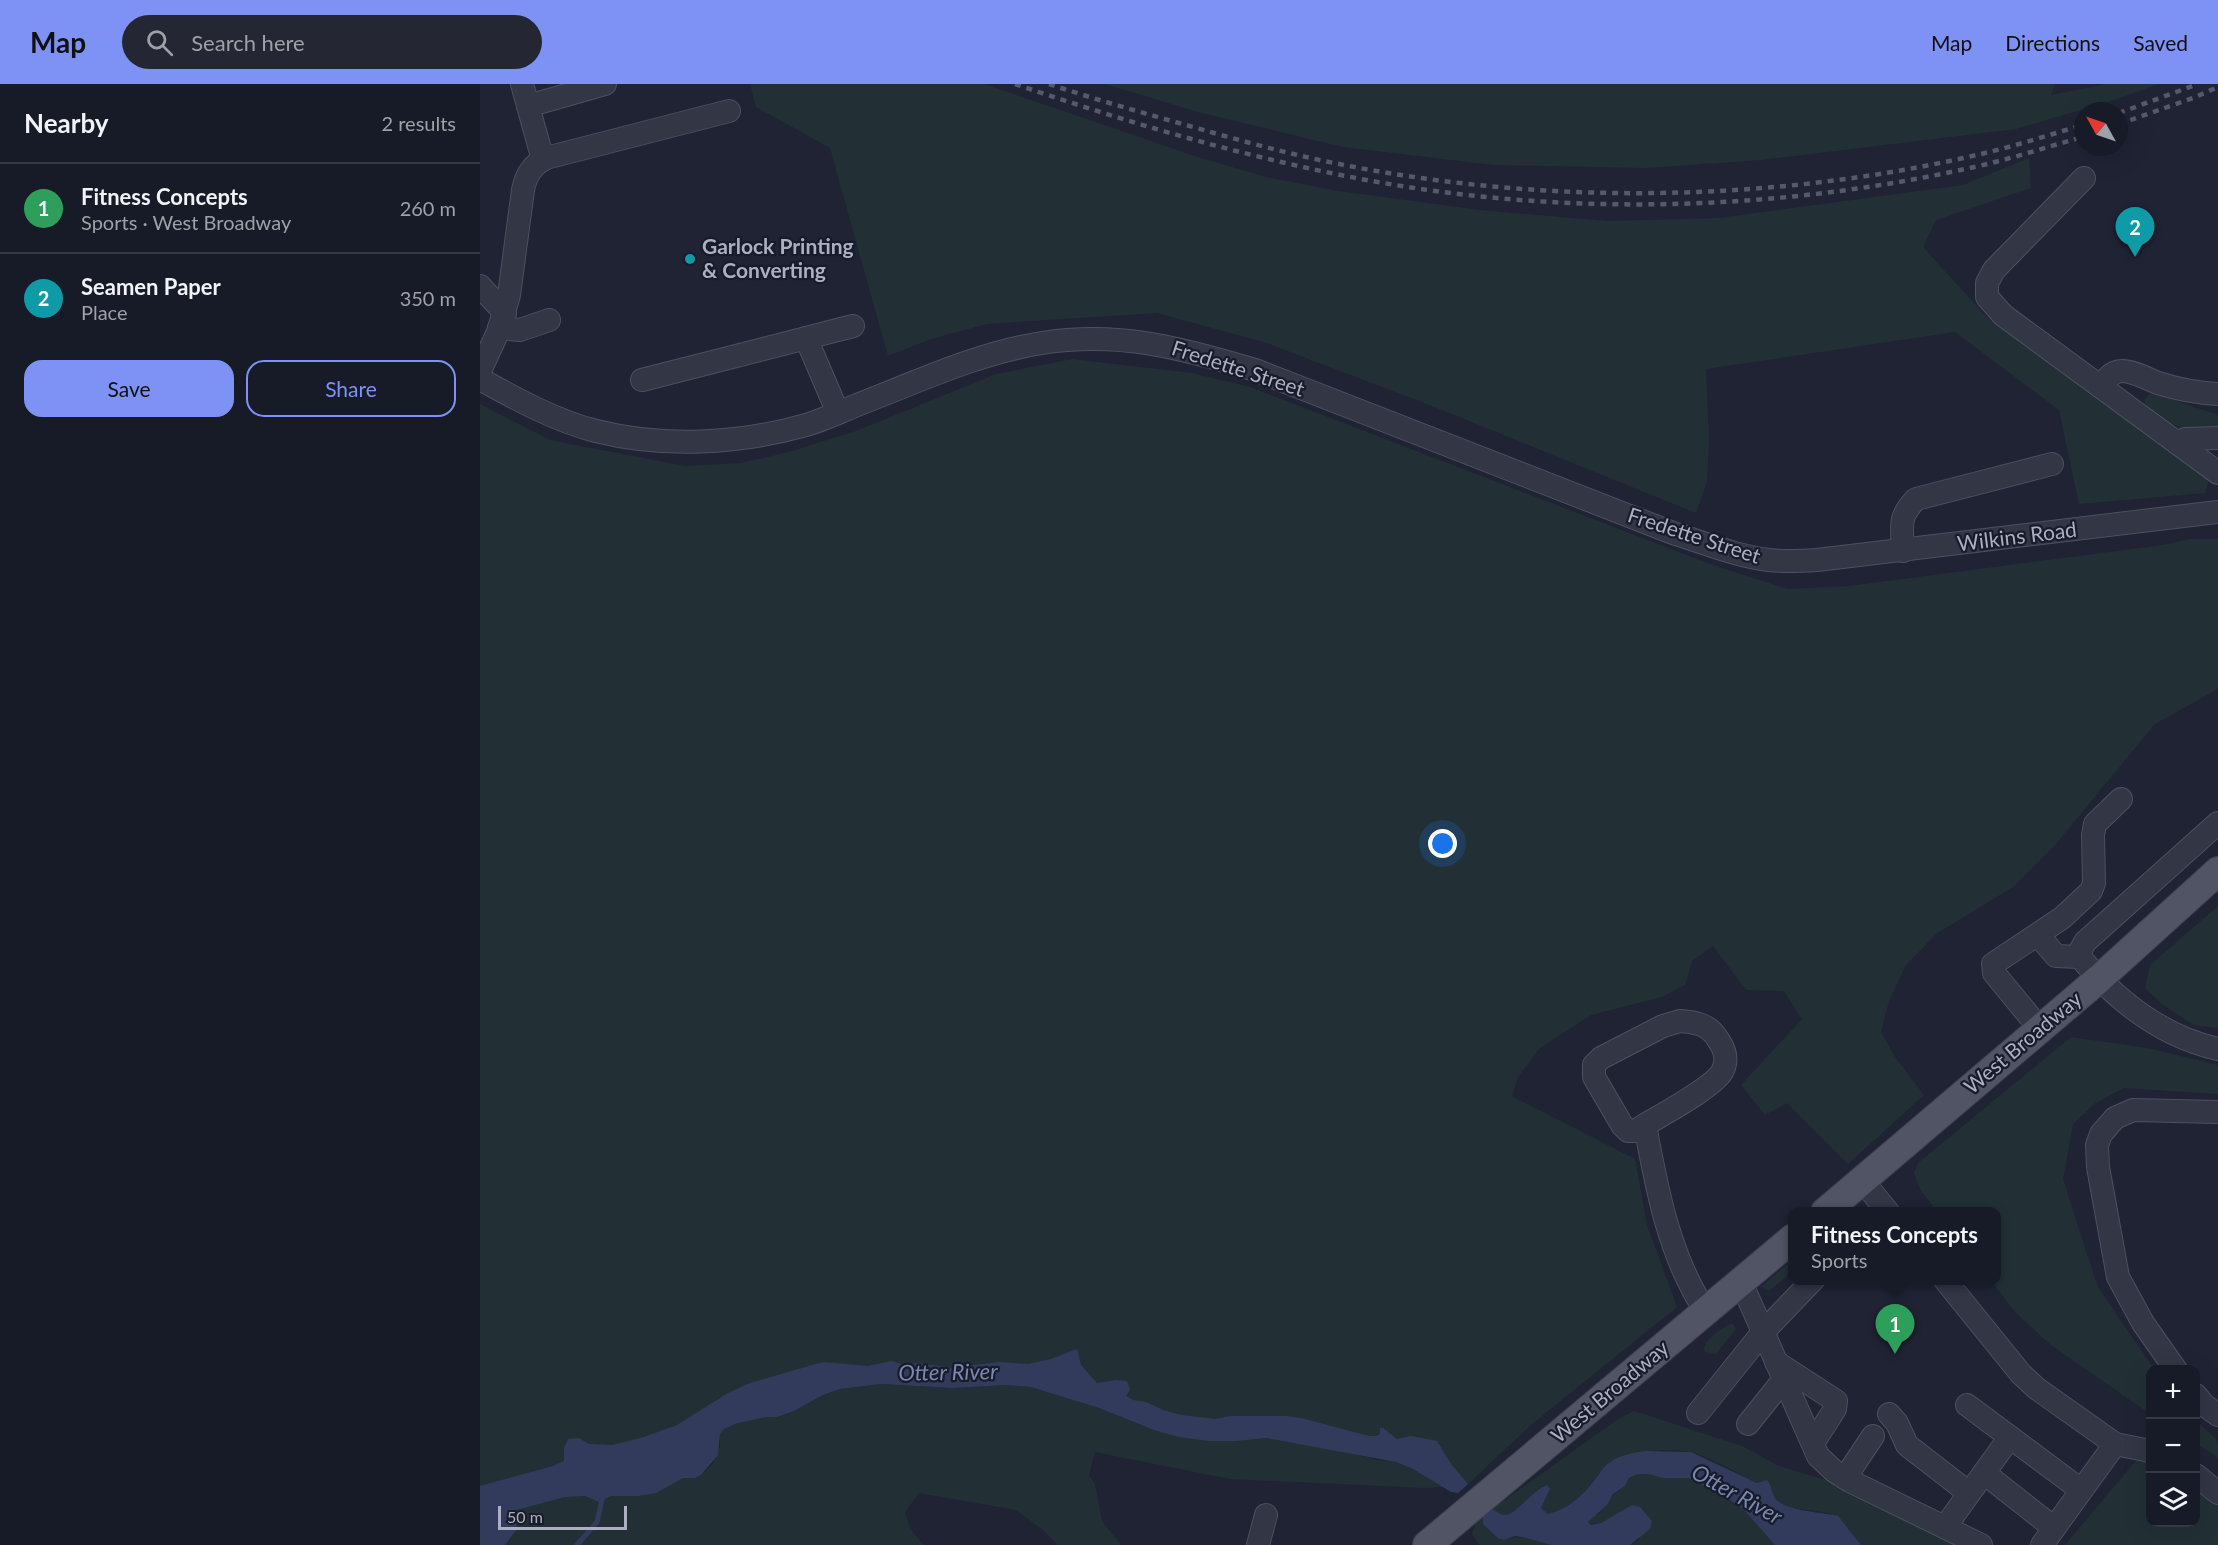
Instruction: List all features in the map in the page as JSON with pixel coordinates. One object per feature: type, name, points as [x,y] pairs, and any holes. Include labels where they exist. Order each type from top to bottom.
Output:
[{"type":"main road","name":"West Broadway","points":[[1831,1207],[2100,978],[2218,871]]},
{"type":"main road","name":"West Broadway","points":[[1427,1545],[1788,1242]]},
{"type":"street","points":[[522,84],[543,160]]},
{"type":"street","points":[[528,106],[605,84]]},
{"type":"street","points":[[480,371],[502,321],[509,295],[526,178],[530,170],[543,160],[729,111]]},
{"type":"street","points":[[2084,178],[1994,270],[1987,282],[1987,297],[2002,315],[2218,473]]},
{"type":"street","points":[[480,286],[502,321],[520,330],[549,320]]},
{"type":"street","points":[[642,380],[853,326]]},
{"type":"street","points":[[806,338],[838,413]]},
{"type":"street","name":"Fredette Street","points":[[480,379],[562,419],[594,430],[645,439],[692,442],[734,440],[807,424],[945,370],[1020,347],[1052,342],[1092,340],[1167,345],[1255,370],[1713,547],[1771,561],[1815,561]]},
{"type":"street","points":[[2101,387],[2108,378],[2121,371],[2185,390],[2218,394]]},
{"type":"street","points":[[2177,443],[2185,439],[2218,438]]},
{"type":"street","points":[[1904,550],[1902,526],[1905,510],[1916,498],[2052,464]]},
{"type":"street","name":"Wilkins Road","points":[[1815,561],[2218,512]]},
{"type":"street","points":[[2040,1029],[1993,969],[1997,961],[2062,918],[2091,891],[2094,883],[2095,824],[2121,799]]},
{"type":"street","points":[[2080,957],[2081,947],[2218,824]]},
{"type":"street","points":[[2076,905],[2098,931]]},
{"type":"street","points":[[2038,935],[2056,956],[2080,957],[2129,1006],[2158,1027],[2185,1040],[2218,1049]]},
{"type":"street","points":[[1680,1022],[1701,1024],[1716,1036],[1724,1049],[1722,1072],[1711,1083],[1645,1125],[1631,1132],[1624,1128],[1594,1077],[1594,1065],[1601,1058],[1664,1026],[1680,1022]]},
{"type":"street","points":[[2172,1365],[2143,1323],[2118,1277],[2098,1167],[2097,1145],[2101,1134],[2115,1118],[2133,1110],[2218,1112]]},
{"type":"street","points":[[1645,1125],[1671,1241],[1684,1274],[1706,1312]]},
{"type":"street","points":[[1862,1180],[1884,1207]]},
{"type":"street","points":[[1741,1282],[1812,1443],[1823,1461],[1845,1478],[1982,1545]]},
{"type":"street","points":[[1698,1413],[1763,1332],[1809,1285]]},
{"type":"street","points":[[1948,1285],[2029,1381],[2115,1444],[2146,1450]]},
{"type":"street","points":[[1748,1424],[1780,1370]]},
{"type":"street","points":[[1780,1370],[1836,1401],[1835,1409],[1812,1443]]},
{"type":"street","points":[[2200,1400],[2218,1415]]},
{"type":"street","points":[[1967,1405],[2081,1490]]},
{"type":"street","points":[[1889,1414],[1897,1423],[1907,1445],[1969,1493]]},
{"type":"street","points":[[1845,1478],[1873,1436]]},
{"type":"street","points":[[1945,1527],[2010,1437]]},
{"type":"street","points":[[1984,1473],[2048,1536],[2115,1444]]},
{"type":"street","points":[[2200,1478],[2218,1493]]},
{"type":"street","points":[[1258,1545],[1266,1515]]},
{"type":"shaded area","points":[[750,84],[984,84],[1198,157],[1266,177],[1339,191],[1480,210],[1608,221],[1718,218],[1963,185],[2029,158],[2031,188],[1936,220],[1923,247],[1986,316],[2209,480],[2205,493],[2079,504],[2059,410],[1955,332],[1706,369],[1709,439],[1707,482],[1696,513],[1432,406],[1267,343],[1157,313],[987,324],[931,339],[888,356],[830,148],[756,107]]},
{"type":"shaded area","points":[[1105,84],[2055,84],[2051,95],[2107,84],[2159,84],[2108,102],[2074,102],[2074,112],[2016,129],[1761,160],[1646,168],[1493,165],[1343,147],[1198,112]]},
{"type":"shaded area","points":[[1072,359],[1192,373],[1250,387],[1715,566],[1788,589],[1849,586],[2163,545],[2190,539],[2218,539],[2218,689],[2155,724],[2055,845],[2013,887],[1936,934],[1906,965],[1889,1001],[1881,1032],[1895,1057],[1924,1095],[1848,1164],[1787,1103],[1765,1115],[1741,1085],[1802,1019],[1784,991],[1746,990],[1713,946],[1692,961],[1685,985],[1662,997],[1591,1015],[1540,1048],[1518,1077],[1512,1096],[1635,1159],[1647,1225],[1677,1307],[1532,1424],[1468,1484],[1462,1478],[1411,1453],[1198,1430],[1074,1387],[844,1369],[480,1501],[480,404],[550,440],[685,466],[741,463],[785,453],[856,431],[996,374]]},
{"type":"shaded area","points":[[2150,394],[2218,415],[2218,430],[2187,428],[2165,421],[2149,409],[2144,400]]},
{"type":"shaded area","points":[[2218,906],[2218,1028],[2194,1025],[2162,1004],[2145,988],[2150,965]]},
{"type":"shaded area","points":[[2071,1037],[2147,1048],[2218,1065],[2218,1094],[2124,1088],[2094,1104],[2073,1124],[2063,1179],[2098,1287],[2151,1365],[2146,1365],[2146,1411],[2051,1345],[2016,1313],[1994,1285],[2001,1285],[2001,1207],[1934,1207],[1921,1191],[1914,1173],[1918,1163]]},
{"type":"shaded area","points":[[1788,1263],[1788,1275],[1769,1291],[1761,1287]]},
{"type":"shaded area","points":[[1733,1324],[1736,1329],[1716,1354],[1704,1351],[1707,1342]]},
{"type":"shaded area","points":[[881,1384],[953,1388],[1005,1385],[1031,1387],[1099,1408],[1154,1430],[1208,1441],[1266,1438],[1396,1462],[1413,1469],[1443,1487],[1230,1479],[1095,1452],[1089,1475],[1095,1484],[1102,1521],[1121,1545],[1058,1545],[1043,1530],[1016,1510],[919,1493],[905,1512],[910,1528],[923,1545],[505,1545],[518,1528],[511,1514],[512,1511],[565,1497],[585,1496],[599,1502],[611,1496],[638,1496],[683,1478],[695,1478],[712,1465],[720,1447],[720,1434],[724,1429],[735,1424],[766,1417],[777,1417],[840,1389]]},
{"type":"shaded area","points":[[1634,1411],[1742,1446],[1779,1466],[1829,1481],[1957,1545],[1861,1545],[1846,1526],[1833,1515],[1787,1506],[1776,1499],[1762,1481],[1757,1483],[1705,1457],[1681,1451],[1658,1450],[1622,1456],[1606,1466],[1575,1501],[1548,1514],[1541,1508],[1550,1489],[1544,1485],[1506,1515],[1492,1509],[1618,1419]]},
{"type":"shaded area","points":[[2200,1424],[2218,1441],[2218,1458],[2200,1446]]},
{"type":"shaded area","points":[[2138,1460],[2146,1461],[2146,1527],[2200,1527],[2200,1491],[2218,1505],[2218,1545],[2065,1545]]},
{"type":"shaded area","points":[[1638,1474],[1649,1474],[1662,1478],[1689,1478],[1708,1487],[1745,1511],[1775,1545],[1630,1545],[1640,1539],[1613,1517],[1601,1523],[1588,1524],[1590,1518],[1600,1513],[1614,1494],[1625,1486],[1629,1478]]},
{"type":"shaded area","points":[[1483,1516],[1504,1540],[1516,1537],[1528,1538],[1551,1545],[1479,1545],[1472,1534],[1477,1521]]},
{"type":"water","name":"Otter River","points":[[1077,1349],[1081,1365],[1097,1383],[1127,1381],[1130,1390],[1126,1396],[1181,1415],[1215,1419],[1231,1416],[1286,1416],[1369,1436],[1380,1434],[1380,1428],[1383,1428],[1397,1439],[1411,1436],[1437,1441],[1451,1464],[1468,1484],[1458,1493],[1451,1492],[1413,1469],[1396,1462],[1266,1438],[1208,1441],[1179,1437],[1154,1430],[1099,1408],[1031,1387],[1005,1385],[953,1388],[881,1384],[840,1389],[777,1417],[766,1417],[735,1424],[724,1429],[720,1434],[718,1455],[701,1475],[695,1478],[683,1478],[656,1493],[611,1496],[599,1502],[585,1496],[565,1497],[513,1511],[511,1514],[518,1528],[505,1545],[480,1545],[480,1486],[564,1461],[564,1448],[568,1439],[579,1438],[589,1444],[613,1445],[644,1437],[677,1425],[728,1393],[750,1383],[823,1362],[868,1366],[892,1361],[901,1364],[920,1363],[951,1368],[999,1362],[1028,1364],[1051,1359]]},
{"type":"water","name":"Otter River","points":[[1645,1451],[1691,1452],[1757,1483],[1767,1480],[1775,1498],[1787,1506],[1838,1516],[1861,1545],[1775,1545],[1745,1511],[1725,1497],[1689,1478],[1662,1478],[1649,1474],[1638,1474],[1629,1478],[1625,1486],[1613,1494],[1607,1505],[1588,1522],[1591,1525],[1601,1523],[1632,1505],[1640,1507],[1652,1521],[1650,1529],[1630,1545],[1551,1545],[1515,1536],[1504,1540],[1498,1538],[1483,1524],[1483,1516],[1492,1509],[1505,1515],[1509,1514],[1547,1485],[1550,1489],[1541,1508],[1548,1514],[1563,1508],[1580,1496],[1613,1460]]},
{"type":"waterway","points":[[577,1545],[597,1522],[603,1495]]},
{"type":"railway","points":[[1015,84],[1172,133],[1251,155],[1331,173],[1411,188],[1493,198],[1575,203],[1657,204],[1740,201],[1822,193],[1903,181],[1983,165],[2074,140]]},
{"type":"railway","points":[[1049,84],[1223,135],[1334,163],[1414,177],[1495,187],[1576,192],[1658,193],[1740,190],[1821,182],[1902,170],[1981,154],[2074,128]]},
{"type":"railway","points":[[2128,110],[2198,84]]},
{"type":"railway","points":[[2128,121],[2218,87]]},
{"type":"place","name":"Seamen Paper","points":[[2135,257]]},
{"type":"place","name":"Garlock Printing & Converting","points":[[690,259]]},
{"type":"place","name":"Fitness Concepts","points":[[1895,1354]]}]
